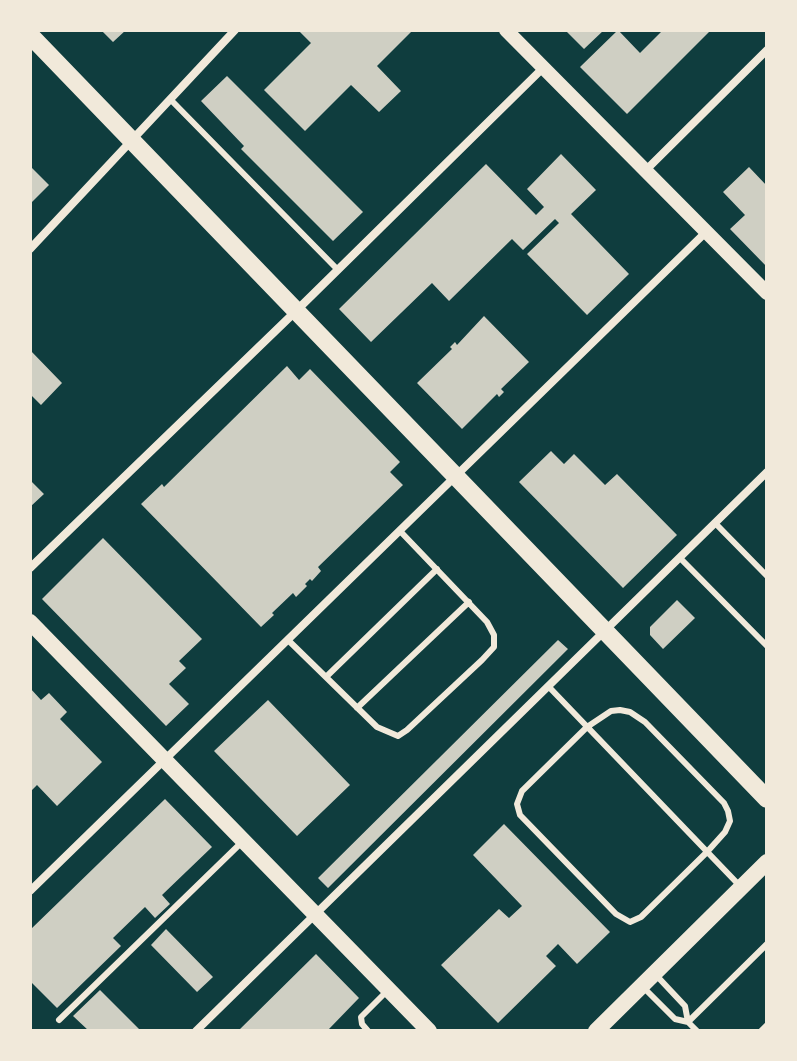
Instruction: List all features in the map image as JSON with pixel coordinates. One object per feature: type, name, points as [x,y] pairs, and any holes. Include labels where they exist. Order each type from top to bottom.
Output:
[{"type":"main road","points":[[30,35],[767,799]]},
{"type":"main road","points":[[30,622],[389,989],[418,1027]]},
{"type":"main road","points":[[596,1031],[767,862]]},
{"type":"street","points":[[30,249],[235,30]]},
{"type":"street","points":[[506,30],[767,293]]},
{"type":"street","points":[[645,171],[767,50]]},
{"type":"street","points":[[30,568],[543,68]]},
{"type":"street","points":[[30,891],[706,232]]},
{"type":"street","points":[[196,1031],[767,472]]},
{"type":"lane","points":[[170,99],[338,270]]},
{"type":"lane","points":[[715,523],[767,576]]},
{"type":"lane","points":[[288,640],[377,727],[398,736],[482,660],[494,647],[494,635],[487,622],[400,531]]},
{"type":"lane","points":[[680,558],[767,646]]},
{"type":"lane","points":[[326,677],[437,569]]},
{"type":"lane","points":[[357,708],[469,602]]},
{"type":"lane","points":[[549,687],[741,888]]},
{"type":"lane","points":[[611,711],[630,712],[645,722],[724,803],[730,821],[725,832],[707,852],[641,917],[630,922],[616,914],[520,815],[517,804],[522,791],[587,727],[611,711]]},
{"type":"lane","points":[[59,1020],[244,840]]},
{"type":"lane","points":[[688,1022],[767,944]]},
{"type":"lane","points":[[654,973],[685,1006],[688,1022]]},
{"type":"lane","points":[[641,986],[675,1019],[688,1022],[697,1031]]},
{"type":"lane","points":[[368,1031],[361,1017],[389,989]]},
{"type":"lane","points":[[761,1031],[767,1025]]},
{"type":"building","points":[[101,30],[126,30],[113,42]]},
{"type":"building","points":[[298,30],[413,30],[377,66],[401,91],[379,112],[351,85],[305,131],[264,90],[311,43]]},
{"type":"building","points":[[565,30],[604,30],[584,49]]},
{"type":"building","points":[[618,30],[640,53],[663,30],[711,30],[627,114],[580,67]]},
{"type":"building","points":[[227,76],[363,212],[333,241],[241,149],[244,146],[201,101]]},
{"type":"building","points":[[561,154],[596,190],[571,214],[629,274],[587,315],[527,254],[559,223],[555,219],[523,250],[512,239],[449,301],[432,283],[371,342],[339,309],[486,164],[536,215],[544,207],[527,189]]},
{"type":"building","points":[[30,166],[49,185],[30,204]]},
{"type":"building","points":[[749,167],[767,186],[767,267],[730,229],[745,215],[723,192]]},
{"type":"building","points":[[484,316],[529,362],[501,389],[504,392],[499,397],[497,394],[462,429],[417,383]]},
{"type":"building","points":[[30,350],[62,383],[41,405],[30,394]]},
{"type":"building","points":[[287,366],[299,380],[310,369],[400,462],[390,472],[403,485],[318,567],[321,571],[305,584],[307,586],[296,597],[293,593],[261,627],[141,504],[162,484],[164,487]]},
{"type":"building","points":[[551,451],[564,464],[574,454],[605,485],[617,474],[677,535],[623,588],[519,482]]},
{"type":"building","points":[[30,480],[44,494],[30,507]]},
{"type":"building","points":[[103,538],[202,639],[179,661],[186,668],[169,684],[189,704],[166,726],[42,599]]},
{"type":"building","points":[[677,600],[695,618],[663,649],[650,635],[650,627]]},
{"type":"building","points":[[558,640],[568,649],[328,888],[318,878]]},
{"type":"building","points":[[30,688],[41,700],[49,693],[67,712],[60,719],[102,762],[57,806],[37,785],[30,792]]},
{"type":"building","points":[[268,700],[350,785],[297,836],[214,751]]},
{"type":"building","points":[[165,799],[212,847],[162,895],[170,904],[155,918],[145,907],[113,938],[121,946],[57,1008],[30,981],[30,930]]},
{"type":"building","points":[[504,824],[610,932],[577,964],[558,944],[546,956],[556,966],[498,1023],[441,965],[499,909],[509,918],[522,906],[473,855]]},
{"type":"building","points":[[166,929],[213,977],[197,992],[151,945]]},
{"type":"building","points":[[316,954],[359,998],[329,1031],[238,1031]]},
{"type":"building","points":[[100,990],[141,1031],[89,1031],[73,1016]]}]
